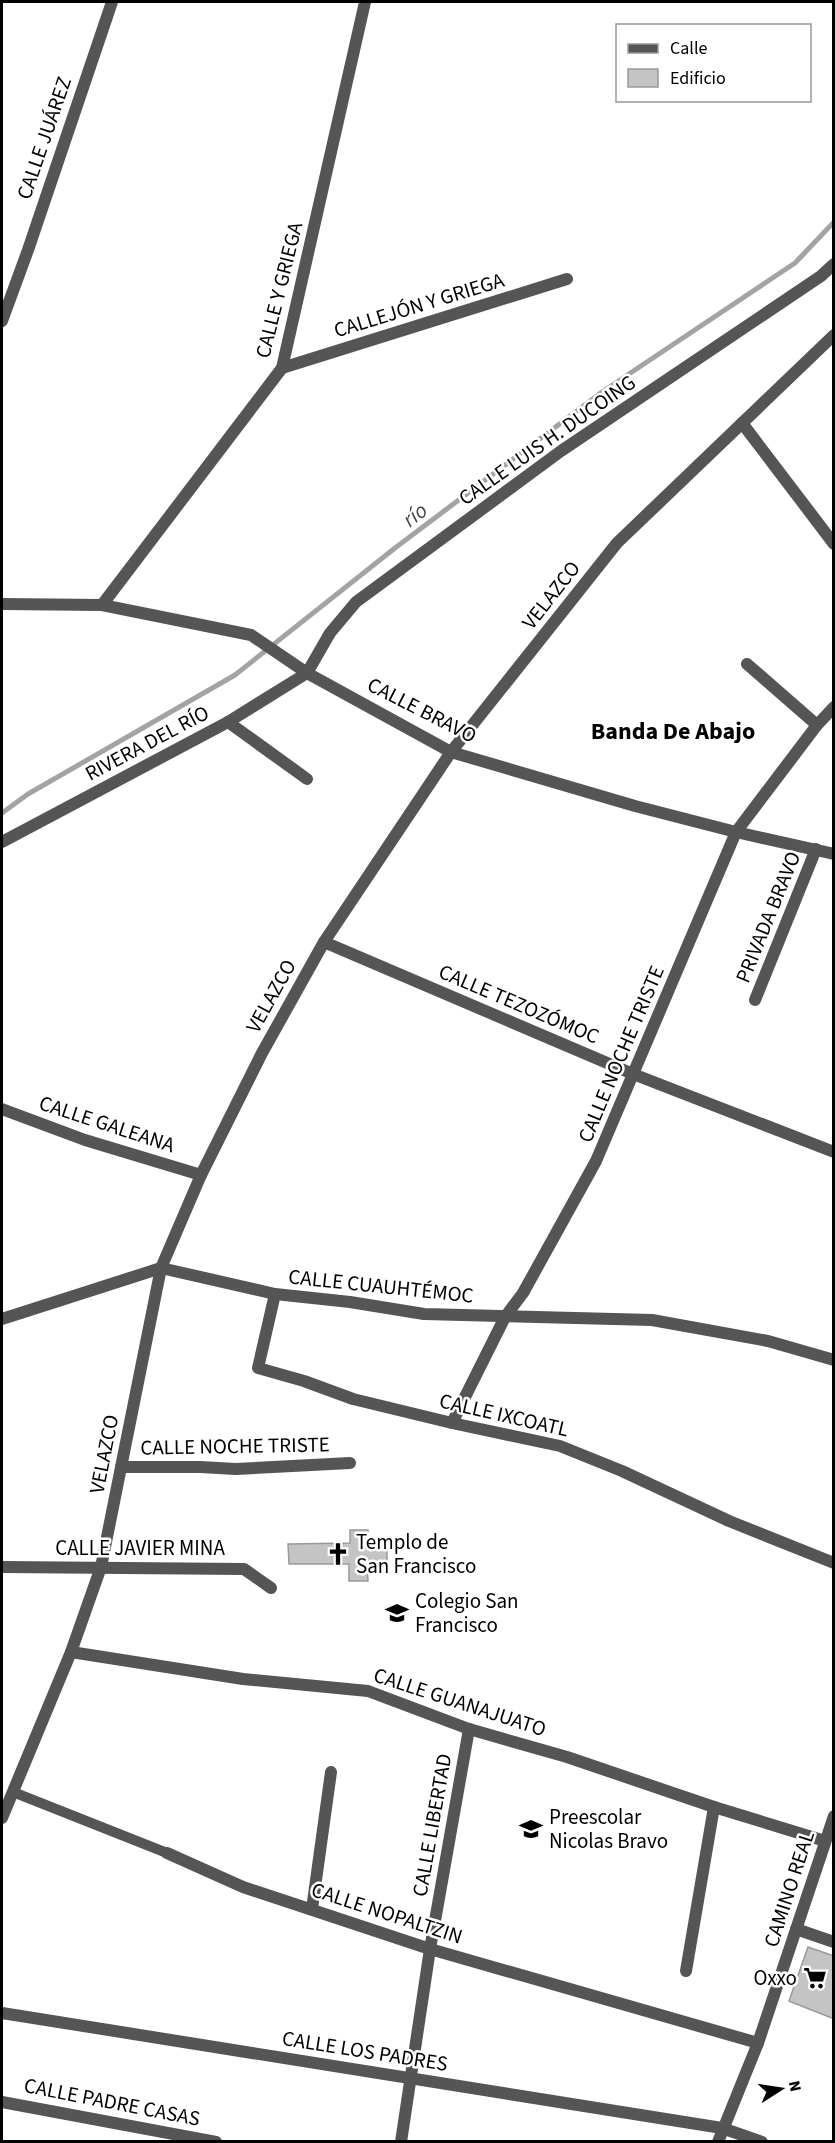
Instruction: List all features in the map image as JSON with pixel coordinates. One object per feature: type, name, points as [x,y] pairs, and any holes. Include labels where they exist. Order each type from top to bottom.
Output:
[{"type":"street","name":"CALLE JUÁREZ","points":[[2,321],[112,2]]},
{"type":"street","name":"CALLE Y GRIEGA","points":[[102,605],[282,368],[365,2]]},
{"type":"street","name":"CALLE LUIS H. DUCOING","points":[[303,671],[356,602],[561,451],[812,283],[834,264]]},
{"type":"street","name":"CALLEJÓN Y GRIEGA","points":[[282,368],[567,279]]},
{"type":"street","name":"VELAZCO","points":[[2,1818],[71,1652],[101,1567],[161,1268],[201,1175],[262,1053],[324,942],[451,752],[617,543],[834,335]]},
{"type":"street","points":[[742,423],[834,544]]},
{"type":"street","name":"CALLE BRAVO","points":[[2,604],[102,605],[251,634],[303,671],[451,752],[635,806],[834,854]]},
{"type":"street","points":[[747,663],[817,724]]},
{"type":"street","name":"RIVERA DEL RÍO","points":[[2,842],[228,722],[303,671]]},
{"type":"street","name":"CALLE NOCHE TRISTE","points":[[452,1424],[505,1317],[523,1293],[596,1161],[736,832],[817,724],[834,707]]},
{"type":"street","points":[[228,722],[307,779]]},
{"type":"street","name":"PRIVADA BRAVO","points":[[755,1000],[816,849]]},
{"type":"street","name":"CALLE TEZOZÓMOC","points":[[324,942],[633,1074],[834,1152]]},
{"type":"street","name":"CALLE GALEANA","points":[[2,1109],[85,1140],[201,1175]]},
{"type":"street","points":[[2,1319],[161,1268]]},
{"type":"street","name":"CALLE CUAUHTÉMOC","points":[[161,1268],[275,1294],[424,1314],[652,1320],[768,1341],[834,1360]]},
{"type":"street","name":"CALLE IXCOATL","points":[[275,1294],[258,1368],[304,1381],[353,1399],[452,1424],[560,1446],[622,1471],[729,1521],[834,1563]]},
{"type":"street","name":"CALLE NOCHE TRISTE","points":[[121,1467],[236,1469],[350,1463]]},
{"type":"street","name":"CALLE JAVIER MINA","points":[[2,1567],[244,1569],[271,1588]]},
{"type":"street","name":"CALLE GUANAJUATO","points":[[71,1652],[243,1679],[368,1691],[470,1729],[567,1757],[714,1807],[825,1841]]},
{"type":"street","name":"CALLE LIBERTAD","points":[[401,2142],[430,1948],[470,1729]]},
{"type":"street","points":[[312,1909],[332,1772]]},
{"type":"street","name":"CALLE NOPALTZIN","points":[[13,1792],[167,1853],[243,1887],[430,1948],[758,2043]]},
{"type":"street","points":[[686,1971],[714,1807]]},
{"type":"street","name":"CAMINO REAL","points":[[718,2142],[758,2043],[834,1816]]},
{"type":"street","points":[[796,1929],[834,1942]]},
{"type":"street","name":"CALLE LOS PADRES","points":[[2,2013],[722,2128],[762,2142]]},
{"type":"street","name":"CALLE PADRE CASAS","points":[[2,2102],[216,2142]]},
{"type":"building","name":"Templo de San Francisco","points":[[350,1530],[368,1530],[368,1544],[387,1544],[387,1566],[367,1566],[368,1581],[349,1581],[349,1564],[289,1564],[288,1544],[350,1543]]},
{"type":"building","name":"Oxxo","points":[[808,1947],[834,1956],[834,2019],[789,2001]]},
{"type":"waterway","name":"río","points":[[2,813],[28,794],[235,675],[395,548],[602,392],[795,263],[834,222]]},
{"type":"place","name":"Templo de San Francisco","points":[[338,1554]]},
{"type":"place","name":"Colegio San Francisco","points":[[397,1613]]},
{"type":"place","name":"Preescolar Nicolas Bravo","points":[[531,1829]]},
{"type":"place","name":"Oxxo","points":[[815,1978]]},
{"type":"district","name":"Banda De Abajo","points":[[673,731]]}]
